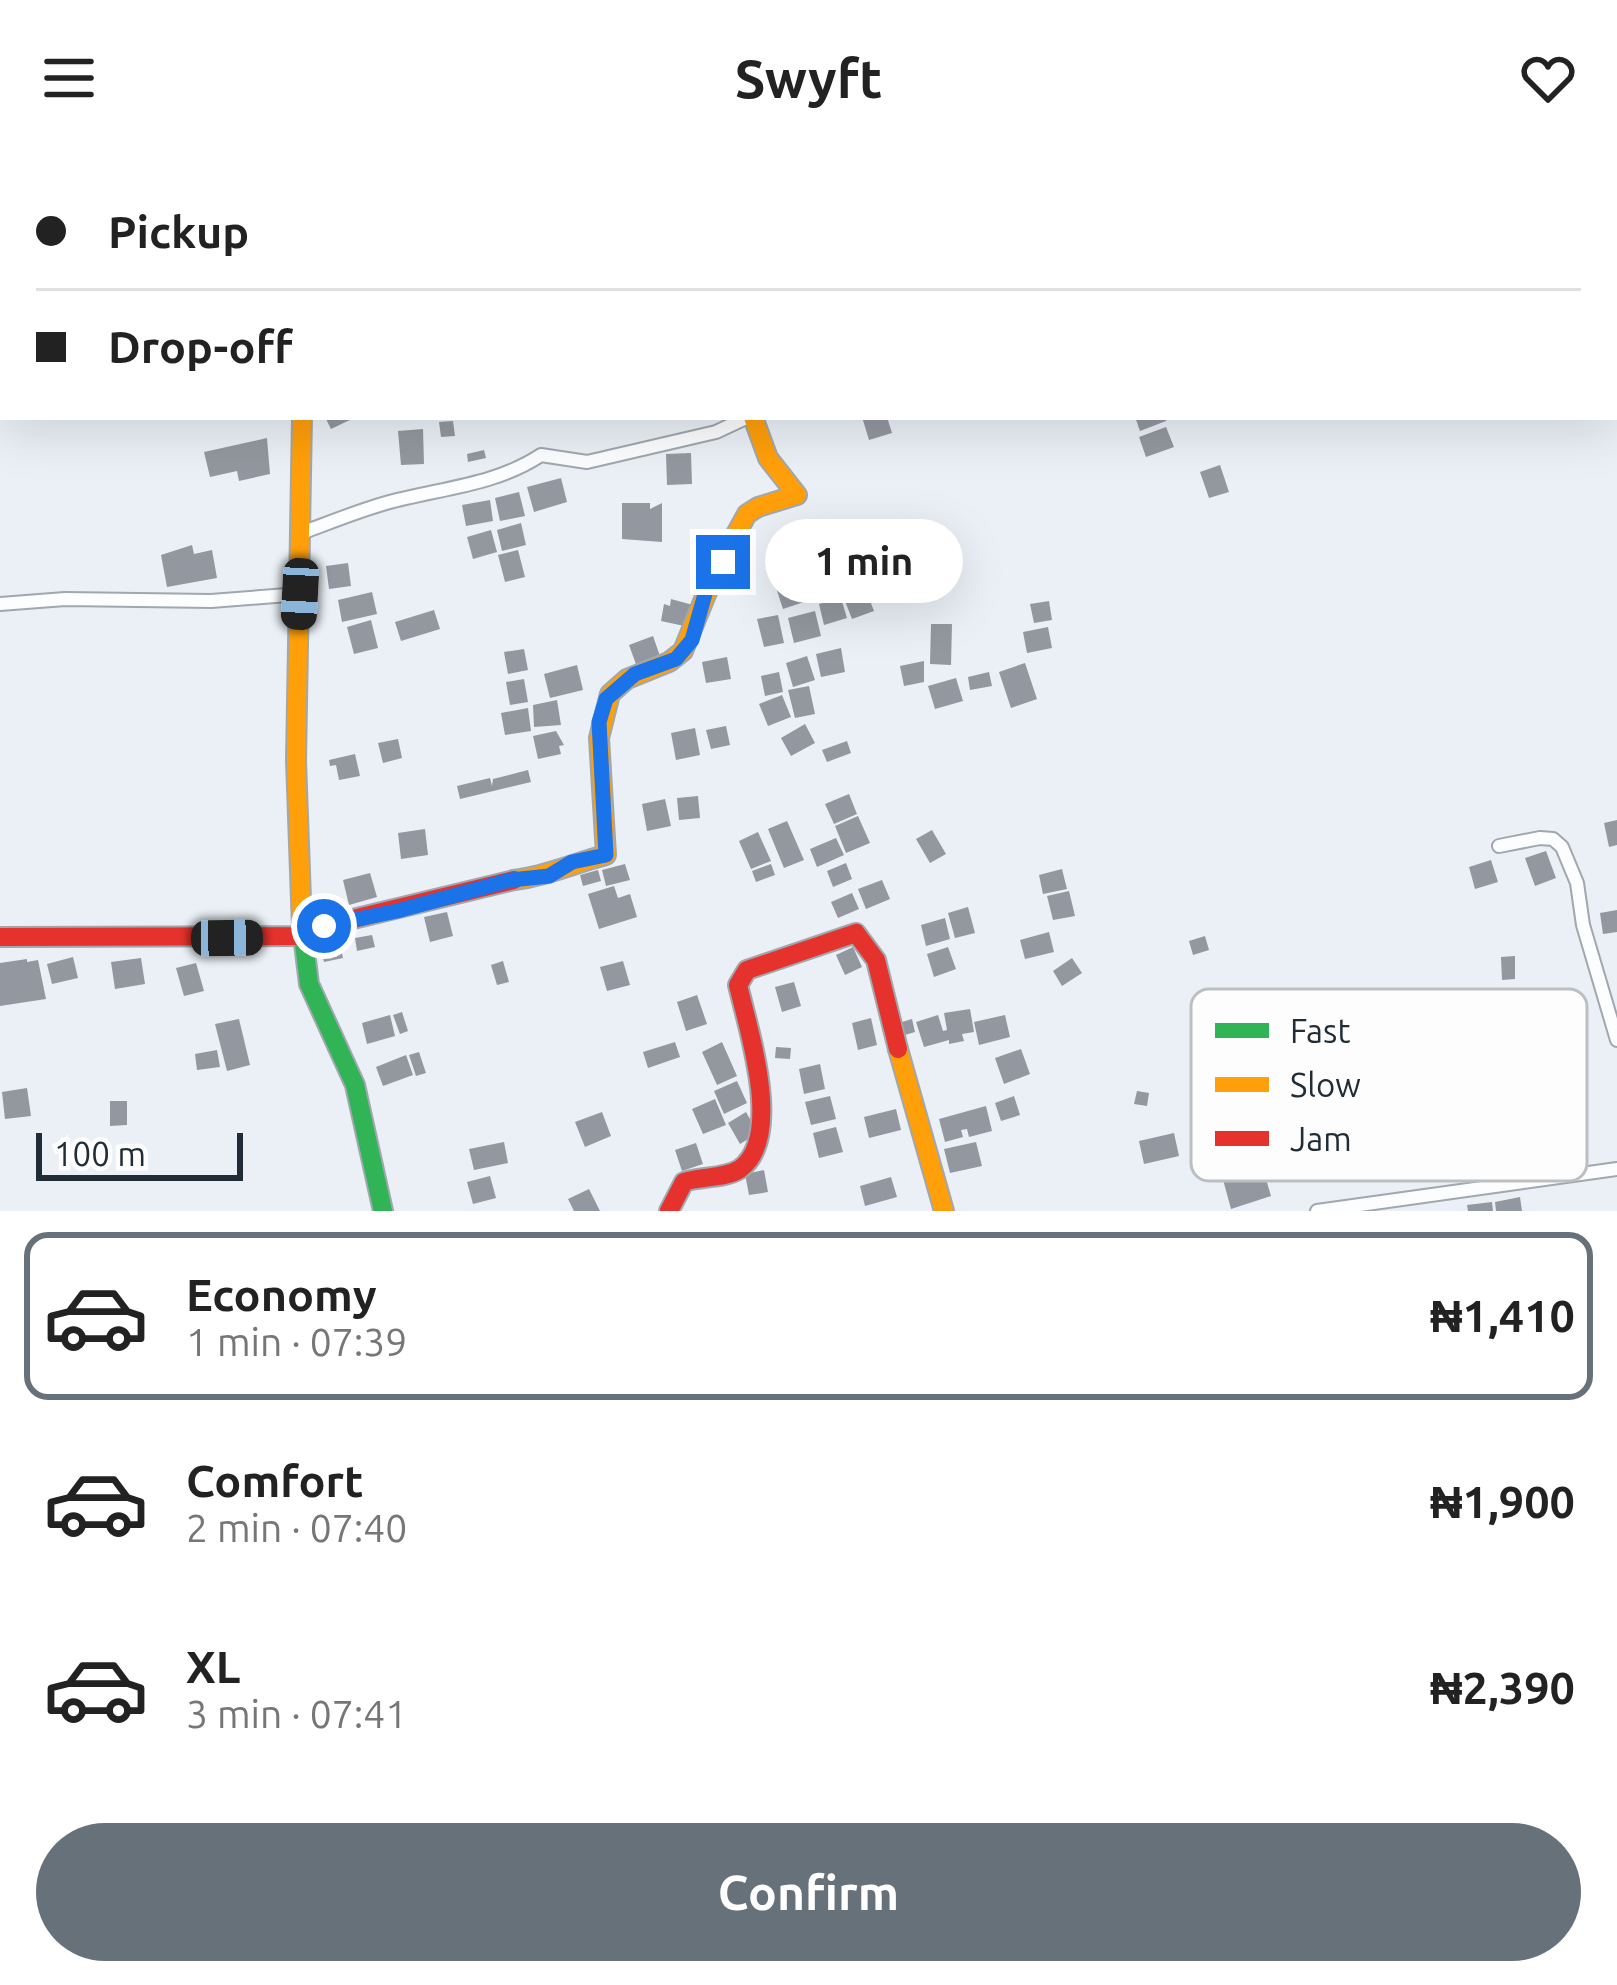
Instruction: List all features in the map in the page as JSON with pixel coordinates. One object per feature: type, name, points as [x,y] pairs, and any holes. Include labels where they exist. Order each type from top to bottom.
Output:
[{"type":"street","points":[[302,420],[304,532],[296,685],[306,968],[314,1008],[355,1084],[383,1211]]},
{"type":"street","points":[[304,532],[384,504],[476,485],[515,472],[541,454],[587,462],[716,432],[743,420]]},
{"type":"street","points":[[0,937],[305,936],[324,926],[511,880],[549,876],[572,862],[606,855],[599,722],[606,699],[635,674],[676,659],[692,640],[707,587],[723,562],[736,526],[751,510],[797,495],[769,458],[751,420]]},
{"type":"street","points":[[0,604],[65,599],[211,601],[300,594]]},
{"type":"street","points":[[1499,846],[1540,838],[1553,839],[1562,847],[1577,883],[1583,926],[1617,1040]]},
{"type":"street","points":[[669,1211],[684,1181],[741,1169],[752,1158],[761,1135],[763,1108],[738,985],[747,970],[856,933],[876,960],[913,1111],[944,1211]]},
{"type":"street","points":[[1587,1173],[1617,1169]]},
{"type":"street","points":[[1317,1211],[1531,1181]]},
{"type":"building","points":[[326,420],[350,420],[331,429]]},
{"type":"building","points":[[863,420],[888,420],[892,433],[869,440]]},
{"type":"building","points":[[1136,420],[1166,420],[1166,421],[1140,431]]},
{"type":"building","points":[[453,421],[455,436],[441,437],[439,422]]},
{"type":"building","points":[[1166,427],[1174,447],[1146,457],[1139,437]]},
{"type":"building","points":[[423,429],[424,464],[401,465],[398,431]]},
{"type":"building","points":[[267,438],[270,474],[239,481],[237,471],[210,477],[204,452]]},
{"type":"building","points":[[484,450],[486,458],[468,462],[467,454]]},
{"type":"building","points":[[691,453],[692,484],[667,485],[666,454]]},
{"type":"building","points":[[1220,465],[1229,492],[1209,498],[1200,472]]},
{"type":"building","points":[[561,478],[567,502],[534,512],[527,487]]},
{"type":"building","points":[[519,492],[525,516],[500,521],[495,498]]},
{"type":"building","points":[[490,500],[493,521],[466,526],[462,505]]},
{"type":"building","points":[[622,503],[650,503],[650,509],[662,503],[662,542],[622,539]]},
{"type":"building","points":[[521,523],[526,545],[502,551],[497,530]]},
{"type":"building","points":[[491,530],[497,552],[473,559],[467,537]]},
{"type":"building","points":[[913,544],[922,568],[899,577],[890,553]]},
{"type":"building","points":[[192,545],[194,554],[212,550],[217,578],[167,587],[161,555]]},
{"type":"building","points":[[518,550],[525,577],[505,582],[498,555]]},
{"type":"building","points":[[348,563],[351,586],[329,589],[326,566]]},
{"type":"building","points":[[803,579],[810,600],[783,609],[776,588]]},
{"type":"building","points":[[865,588],[874,611],[852,619],[843,596]]},
{"type":"building","points":[[372,592],[377,614],[342,622],[338,600]]},
{"type":"building","points":[[841,598],[847,618],[824,625],[819,604]]},
{"type":"building","points":[[671,599],[693,605],[689,627],[661,621],[664,604],[670,606]]},
{"type":"building","points":[[1049,601],[1052,620],[1034,623],[1030,604]]},
{"type":"building","points":[[434,610],[440,629],[401,641],[395,622]]},
{"type":"building","points":[[815,611],[821,636],[794,643],[788,618]]},
{"type":"building","points":[[778,615],[784,643],[764,647],[757,619]]},
{"type":"building","points":[[371,620],[378,648],[354,654],[347,627]]},
{"type":"building","points":[[931,624],[952,624],[951,665],[930,664]]},
{"type":"building","points":[[1048,627],[1052,648],[1027,653],[1023,632]]},
{"type":"building","points":[[653,636],[661,659],[637,667],[629,645]]},
{"type":"building","points":[[841,648],[845,672],[821,677],[816,654]]},
{"type":"building","points":[[524,649],[528,670],[508,674],[504,652]]},
{"type":"building","points":[[807,656],[815,680],[793,687],[786,663]]},
{"type":"building","points":[[727,657],[731,679],[706,683],[702,662]]},
{"type":"building","points":[[924,661],[924,682],[904,686],[900,666]]},
{"type":"building","points":[[1025,663],[1037,699],[1011,708],[999,672]]},
{"type":"building","points":[[577,665],[583,690],[550,698],[544,674]]},
{"type":"building","points":[[779,672],[783,692],[765,696],[761,676]]},
{"type":"building","points":[[989,672],[992,686],[970,690],[968,677]]},
{"type":"building","points":[[956,678],[963,701],[935,709],[928,686]]},
{"type":"building","points":[[524,679],[528,702],[510,705],[506,682]]},
{"type":"building","points":[[809,686],[815,714],[795,718],[788,690]]},
{"type":"building","points":[[782,695],[791,717],[768,726],[759,704]]},
{"type":"building","points":[[557,700],[561,725],[534,727],[533,705]]},
{"type":"building","points":[[528,708],[531,731],[505,735],[501,713]]},
{"type":"building","points":[[805,724],[815,743],[791,756],[781,738]]},
{"type":"building","points":[[726,726],[730,745],[711,749],[706,730]]},
{"type":"building","points":[[695,728],[700,755],[676,760],[671,733]]},
{"type":"building","points":[[556,731],[564,745],[559,746],[561,754],[538,759],[533,736]]},
{"type":"building","points":[[398,739],[402,758],[383,763],[378,743]]},
{"type":"building","points":[[847,741],[851,753],[827,762],[822,750]]},
{"type":"building","points":[[355,754],[360,776],[339,780],[336,765],[330,766],[329,760]]},
{"type":"building","points":[[528,770],[531,782],[460,799],[457,786],[490,778],[492,786],[493,779]]},
{"type":"building","points":[[849,794],[857,814],[834,824],[825,804]]},
{"type":"building","points":[[698,796],[700,818],[679,820],[677,798]]},
{"type":"building","points":[[665,799],[671,826],[647,831],[642,804]]},
{"type":"building","points":[[858,816],[870,843],[846,853],[835,826]]},
{"type":"building","points":[[1617,820],[1617,845],[1609,847],[1604,823]]},
{"type":"building","points":[[787,821],[804,860],[784,868],[768,829]]},
{"type":"building","points":[[425,829],[428,855],[401,859],[398,833]]},
{"type":"building","points":[[932,830],[946,854],[930,863],[916,839]]},
{"type":"building","points":[[758,832],[771,861],[751,869],[739,841]]},
{"type":"building","points":[[836,838],[844,855],[817,867],[810,849]]},
{"type":"building","points":[[1546,851],[1556,878],[1535,886],[1525,858]]},
{"type":"building","points":[[1491,860],[1498,882],[1475,889],[1469,867]]},
{"type":"building","points":[[846,863],[852,879],[833,887],[827,871]]},
{"type":"building","points":[[625,864],[630,880],[606,886],[602,870]]},
{"type":"building","points":[[771,864],[775,875],[756,882],[752,871]]},
{"type":"building","points":[[1062,869],[1067,889],[1043,894],[1039,875]]},
{"type":"building","points":[[598,870],[601,881],[583,886],[580,875]]},
{"type":"building","points":[[370,873],[377,897],[349,905],[343,880]]},
{"type":"building","points":[[882,880],[890,899],[866,909],[858,889]]},
{"type":"building","points":[[614,886],[618,898],[630,894],[637,917],[599,929],[588,894]]},
{"type":"building","points":[[1069,891],[1075,916],[1053,920],[1047,896]]},
{"type":"building","points":[[852,893],[859,909],[838,918],[831,902]]},
{"type":"building","points":[[968,907],[975,933],[955,938],[948,913]]},
{"type":"building","points":[[1617,910],[1617,932],[1603,934],[1600,913]]},
{"type":"building","points":[[447,912],[453,936],[430,942],[424,917]]},
{"type":"building","points":[[945,918],[950,939],[926,946],[921,925]]},
{"type":"building","points":[[1049,932],[1054,952],[1025,959],[1020,940]]},
{"type":"building","points":[[338,935],[343,958],[324,962],[319,940]]},
{"type":"building","points":[[372,935],[375,947],[357,951],[355,938]]},
{"type":"building","points":[[1205,936],[1209,950],[1193,955],[1189,941]]},
{"type":"building","points":[[853,947],[862,967],[845,975],[836,955]]},
{"type":"building","points":[[948,947],[956,969],[934,977],[927,954]]},
{"type":"building","points":[[1515,956],[1515,979],[1502,980],[1501,957]]},
{"type":"building","points":[[73,957],[78,978],[52,984],[47,964]]},
{"type":"building","points":[[141,958],[145,984],[115,989],[111,962]]},
{"type":"building","points":[[1072,958],[1082,973],[1062,986],[1053,971]]},
{"type":"building","points":[[38,960],[46,999],[0,1006],[0,963]]},
{"type":"building","points":[[503,961],[509,982],[497,985],[491,965]]},
{"type":"building","points":[[623,961],[630,985],[607,991],[600,967]]},
{"type":"building","points":[[196,963],[204,991],[184,996],[176,968]]},
{"type":"building","points":[[794,982],[801,1006],[782,1012],[775,987]]},
{"type":"building","points":[[697,995],[707,1024],[686,1031],[677,1002]]},
{"type":"building","points":[[970,1009],[974,1032],[962,1034],[964,1041],[924,1047],[916,1022],[938,1015],[943,1031],[947,1030],[944,1013]]},
{"type":"building","points":[[402,1012],[408,1031],[400,1034],[393,1015]]},
{"type":"building","points":[[390,1015],[395,1036],[367,1044],[362,1023]]},
{"type":"building","points":[[1005,1015],[1010,1037],[979,1045],[974,1022]]},
{"type":"building","points":[[871,1018],[877,1045],[858,1050],[852,1023]]},
{"type":"building","points":[[239,1019],[250,1065],[227,1071],[215,1024]]},
{"type":"building","points":[[912,1019],[915,1032],[905,1035],[902,1022]]},
{"type":"building","points":[[675,1042],[680,1057],[648,1068],[643,1052]]},
{"type":"building","points":[[722,1042],[737,1076],[717,1085],[702,1052]]},
{"type":"building","points":[[776,1047],[791,1048],[790,1059],[775,1058]]},
{"type":"building","points":[[1021,1049],[1030,1074],[1004,1084],[995,1058]]},
{"type":"building","points":[[217,1050],[220,1067],[197,1070],[195,1054]]},
{"type":"building","points":[[419,1052],[426,1073],[416,1076],[409,1055]]},
{"type":"building","points":[[406,1055],[413,1075],[383,1086],[376,1067]]},
{"type":"building","points":[[820,1064],[825,1089],[804,1094],[799,1069]]},
{"type":"building","points":[[737,1081],[747,1103],[724,1114],[714,1091]]},
{"type":"building","points":[[27,1088],[31,1116],[5,1119],[2,1092]]},
{"type":"building","points":[[1137,1091],[1149,1093],[1147,1106],[1134,1104]]},
{"type":"building","points":[[830,1096],[836,1119],[811,1125],[805,1102]]},
{"type":"building","points":[[1014,1096],[1020,1115],[1001,1121],[995,1103]]},
{"type":"building","points":[[715,1099],[726,1125],[703,1134],[692,1109]]},
{"type":"building","points":[[110,1101],[127,1101],[127,1125],[110,1126]]},
{"type":"building","points":[[986,1106],[992,1131],[969,1137],[967,1129],[961,1130],[963,1137],[945,1142],[939,1119]]},
{"type":"building","points":[[896,1109],[901,1130],[869,1138],[864,1117]]},
{"type":"building","points":[[602,1112],[611,1136],[585,1147],[575,1122]]},
{"type":"building","points":[[746,1112],[758,1133],[740,1144],[728,1123]]},
{"type":"building","points":[[836,1127],[843,1152],[819,1158],[813,1133]]},
{"type":"building","points":[[1174,1133],[1179,1156],[1144,1164],[1139,1141]]},
{"type":"building","points":[[504,1142],[508,1163],[474,1170],[469,1149]]},
{"type":"building","points":[[976,1142],[982,1166],[950,1173],[944,1149]]},
{"type":"building","points":[[696,1143],[703,1164],[682,1171],[675,1150]]},
{"type":"building","points":[[764,1170],[768,1192],[749,1195],[745,1174]]},
{"type":"building","points":[[490,1176],[496,1198],[473,1204],[467,1182]]},
{"type":"building","points":[[891,1177],[897,1197],[865,1206],[860,1186]]},
{"type":"building","points":[[1223,1181],[1267,1181],[1271,1196],[1231,1209]]},
{"type":"building","points":[[589,1189],[600,1211],[574,1211],[568,1199]]},
{"type":"building","points":[[1520,1197],[1522,1211],[1496,1211],[1495,1202]]},
{"type":"building","points":[[1492,1202],[1493,1211],[1468,1211],[1467,1205]]},
{"type":"traffic: fast","points":[[302,927],[309,984],[355,1085],[383,1211]]},
{"type":"traffic: slow","points":[[302,420],[296,761],[302,927]]},
{"type":"traffic: slow","points":[[514,880],[606,855],[599,738],[610,694],[627,679],[683,651],[716,570],[747,514],[797,495],[768,458],[754,420]]},
{"type":"traffic: slow","points":[[898,1049],[944,1211]]},
{"type":"traffic: jam","points":[[0,937],[305,936],[324,926],[514,880]]},
{"type":"traffic: jam","points":[[669,1211],[684,1182],[740,1169],[753,1154],[760,1133],[755,1054],[738,985],[747,970],[856,933],[876,960],[898,1049]]},
{"type":"route","points":[[324,926],[511,880],[549,876],[572,862],[606,855],[599,722],[606,699],[635,674],[676,659],[692,640],[707,587],[723,562]]}]
